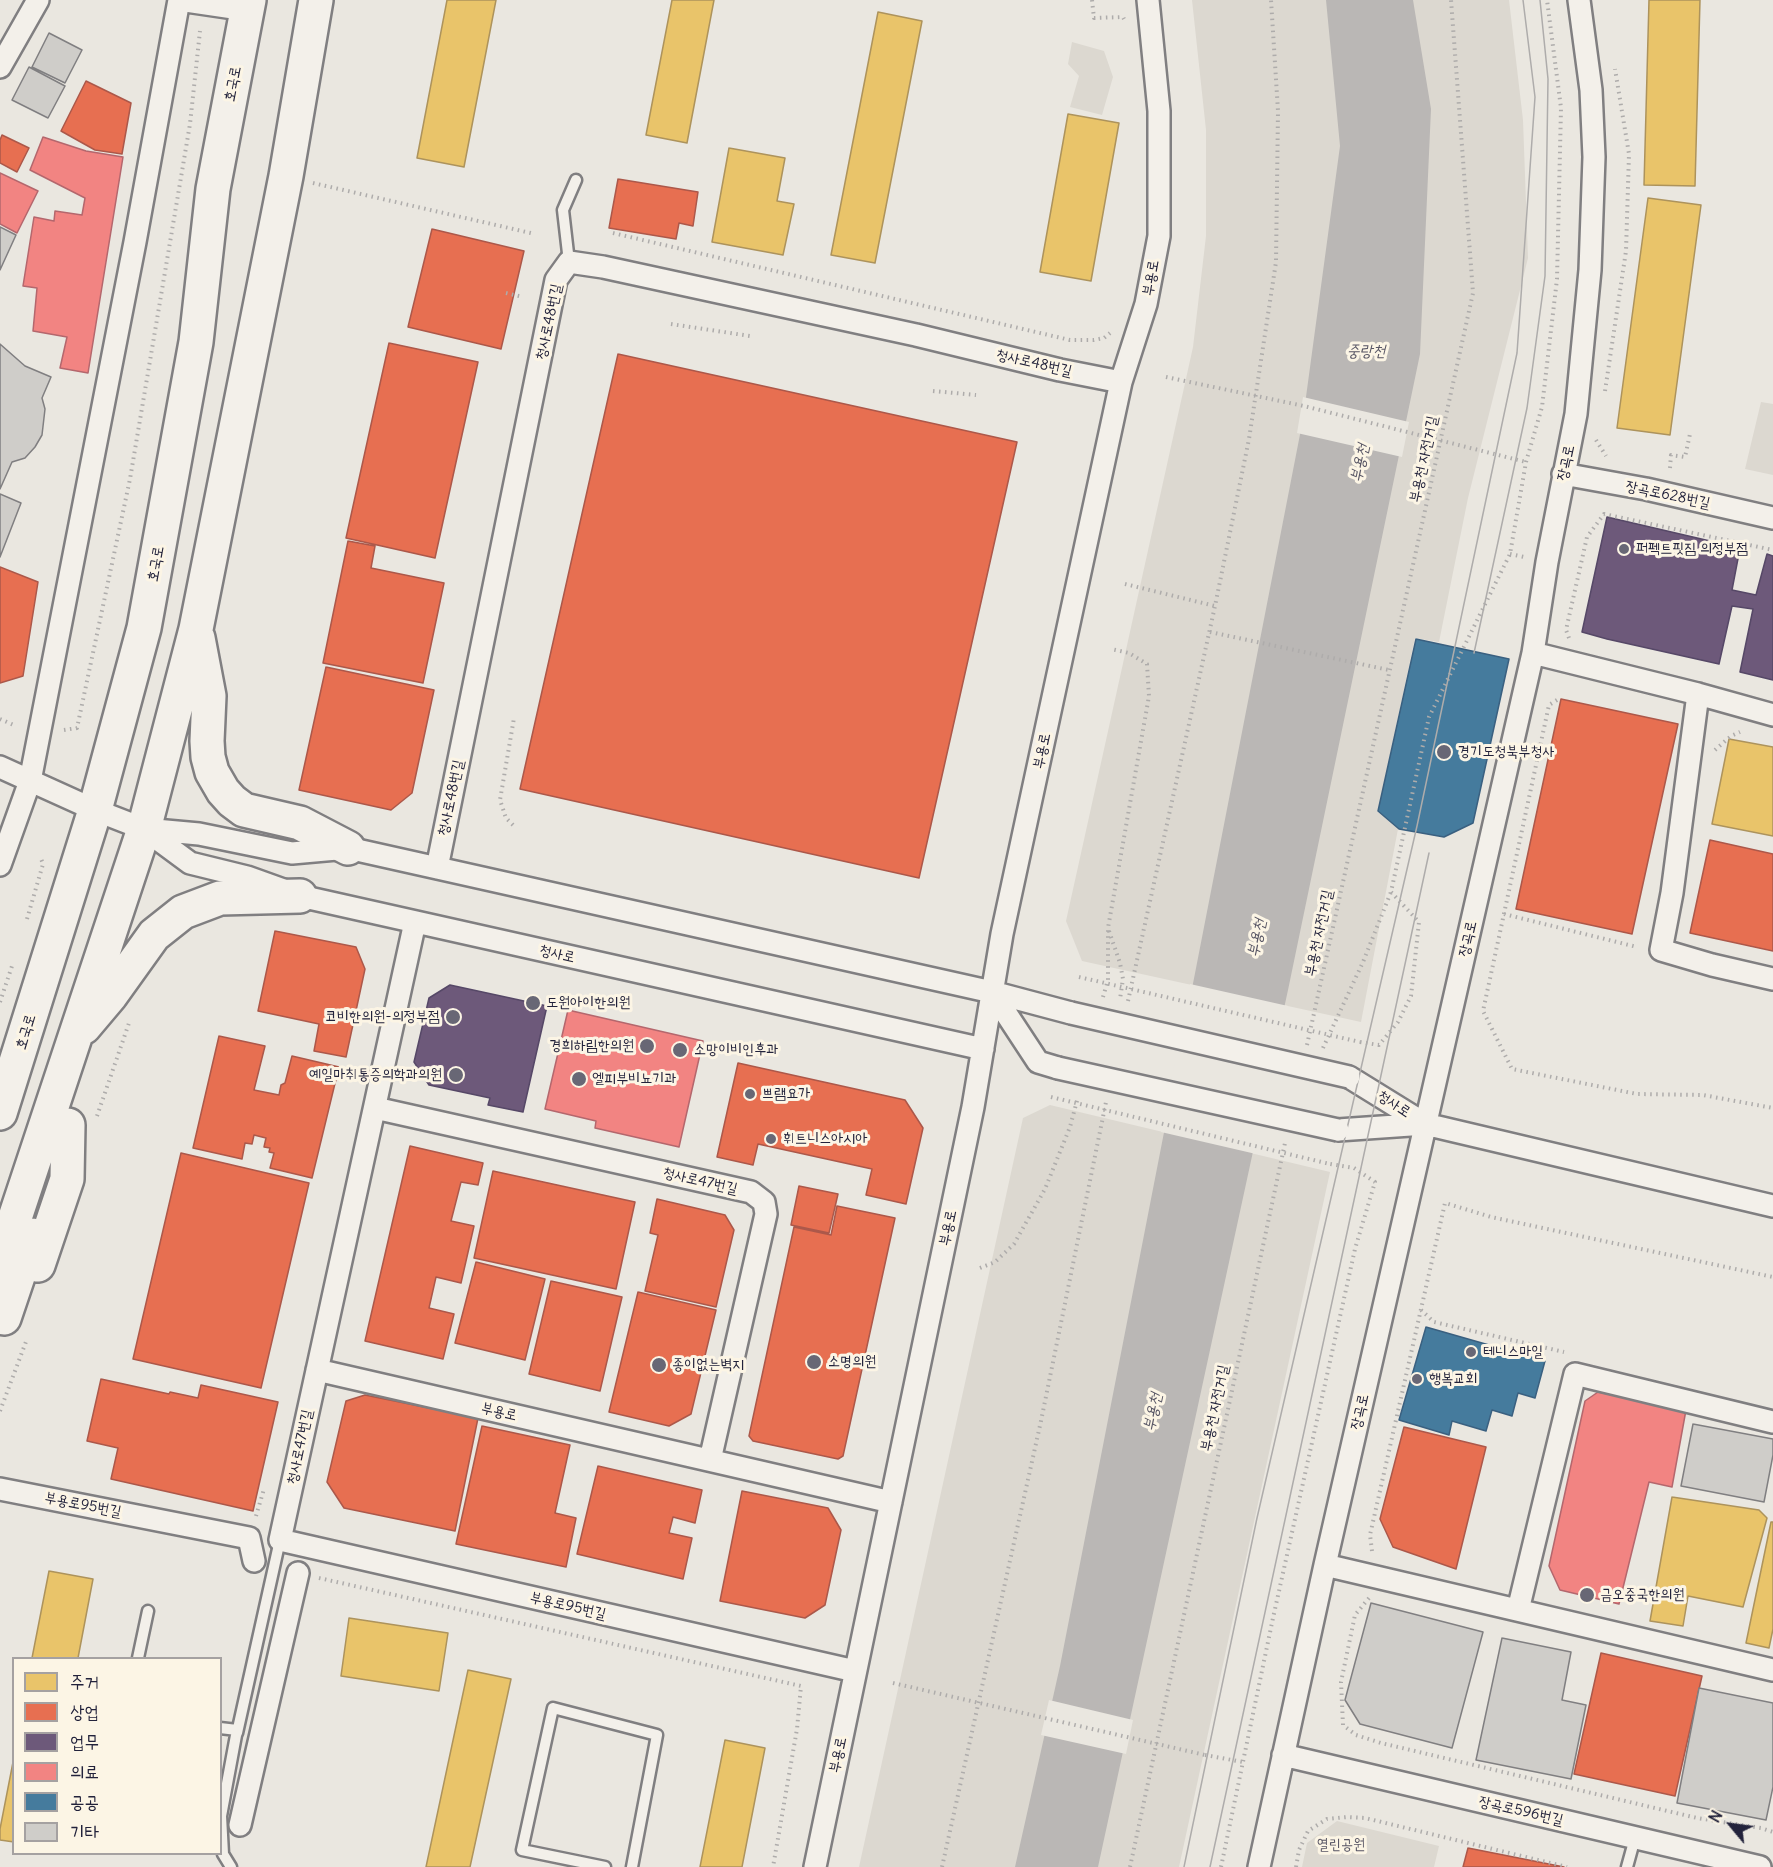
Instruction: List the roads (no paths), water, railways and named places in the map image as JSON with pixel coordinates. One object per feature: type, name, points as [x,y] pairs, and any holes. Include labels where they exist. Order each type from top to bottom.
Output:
[{"type":"main road","points":[[0,1263],[144,829],[196,629],[286,176],[316,0]]},
{"type":"main road","name":"호국로","points":[[0,1113],[95,810],[144,628],[196,342],[213,189],[248,5]]},
{"type":"main road","points":[[196,629],[209,696],[208,757],[212,771],[223,791],[244,810],[300,823],[348,848]]},
{"type":"main road","points":[[2,1324],[27,1296],[122,1005],[154,935],[183,912],[220,898],[300,896]]},
{"type":"main road","points":[[73,1040],[122,1005]]},
{"type":"street","points":[[1,65],[38,0]]},
{"type":"street","points":[[0,864],[30,781],[133,254],[179,0],[248,5]]},
{"type":"street","name":"부용로","points":[[815,1867],[973,1107],[1002,934],[1121,382],[1146,304],[1159,236],[1158,111],[1148,0]]},
{"type":"street","name":"장곡로","points":[[1259,1867],[1325,1565],[1533,653],[1547,562],[1576,414],[1590,270],[1594,157],[1591,90],[1579,0]]},
{"type":"street","name":"청사로48번길","points":[[437,868],[556,280],[569,262],[603,267],[893,330],[1060,370],[1121,382]]},
{"type":"street","name":"장곡로628번길","points":[[1563,474],[1646,489],[1773,518]]},
{"type":"street","points":[[1533,653],[1698,694],[1773,716]]},
{"type":"street","points":[[1698,694],[1672,893],[1661,950],[1773,979]]},
{"type":"street","name":"청사로","points":[[0,767],[95,810],[144,829],[190,863],[247,877],[300,896],[983,1049]]},
{"type":"street","name":"청사로","points":[[144,829],[199,834],[292,853],[348,848],[992,992],[1071,1013],[1349,1077],[1425,1124]]},
{"type":"street","name":"청사로47번길","points":[[280,1540],[415,922]]},
{"type":"street","name":"청사로","points":[[992,992],[1038,1062],[1338,1130],[1425,1124]]},
{"type":"street","name":"청사로47번길","points":[[375,1108],[751,1192],[764,1202],[766,1214],[710,1461]]},
{"type":"street","points":[[1425,1124],[1773,1206]]},
{"type":"street","name":"부용로","points":[[317,1370],[891,1502]]},
{"type":"street","points":[[1518,1610],[1575,1374],[1773,1422]]},
{"type":"street","name":"부용로95번길","points":[[0,1489],[249,1538],[254,1561]]},
{"type":"street","name":"부용로95번길","points":[[280,1540],[855,1671]]},
{"type":"street","points":[[1325,1565],[1773,1670]]},
{"type":"street","points":[[240,1825],[298,1573]]},
{"type":"street","name":"장곡로596번길","points":[[1283,1755],[1760,1867]]},
{"type":"lane","points":[[569,262],[563,210],[576,180]]},
{"type":"lane","points":[[222,1811],[280,1540]]},
{"type":"lane","points":[[138,1657],[148,1611]]},
{"type":"lane","points":[[605,1867],[522,1850],[553,1708],[657,1735],[632,1867]]},
{"type":"lane","points":[[222,1728],[237,1731],[237,1733]]},
{"type":"lane","points":[[222,1835],[223,1854],[231,1867]]},
{"type":"lane","points":[[1627,1867],[1635,1838]]},
{"type":"water","name":"중랑천","points":[[1326,0],[1413,0],[1431,109],[1420,354],[1288,990],[1098,1867],[1015,1867],[1060,1666],[1303,419],[1340,146]]},
{"type":"tram line","points":[[1184,1867],[1257,1518],[1417,826],[1517,353],[1535,97],[1523,0]]},
{"type":"tram line","points":[[1474,653],[1527,408],[1545,276],[1548,79],[1540,0]]},
{"type":"tram line","points":[[1210,1867],[1429,853]]},
{"type":"place","name":"퍼펙트핏짐 의정부점","points":[[1624,549]]},
{"type":"place","name":"경기도청북부청사","points":[[1444,752]]},
{"type":"place","name":"도원아이한의원","points":[[533,1003]]},
{"type":"place","name":"코비한의원-의정부점","points":[[453,1017]]},
{"type":"place","name":"경희하림한의원","points":[[647,1046]]},
{"type":"place","name":"소망이비인후과","points":[[680,1050]]},
{"type":"place","name":"예일마취통증의학과의원","points":[[456,1075]]},
{"type":"place","name":"엘피부비뇨기과","points":[[579,1079]]},
{"type":"place","name":"쁘램요가","points":[[750,1094]]},
{"type":"place","name":"휘트니스아시아","points":[[771,1139]]},
{"type":"place","name":"테니스마일","points":[[1471,1352]]},
{"type":"place","name":"소명의원","points":[[814,1362]]},
{"type":"place","name":"종이없는벽지","points":[[659,1365]]},
{"type":"place","name":"행복교회","points":[[1417,1379]]},
{"type":"place","name":"금오중국한의원","points":[[1587,1595]]},
{"type":"water label","name":"부용천","points":[[1360,463]]},
{"type":"water label","name":"부용천","points":[[1257,938]]},
{"type":"water label","name":"부용천","points":[[1153,1412]]},
{"type":"park label","name":"열린공원","points":[[1341,1845]]}]
